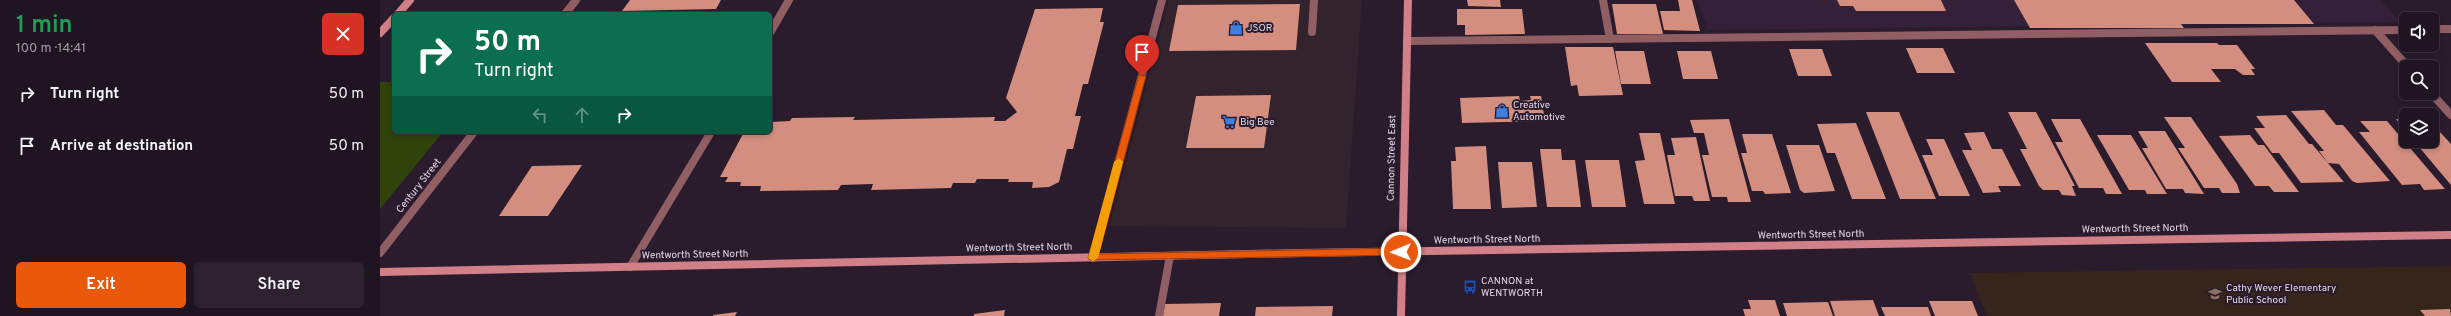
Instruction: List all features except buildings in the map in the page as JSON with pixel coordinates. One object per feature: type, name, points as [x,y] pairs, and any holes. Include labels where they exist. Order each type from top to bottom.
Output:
[{"type":"main road","points":[[400,12],[410,0]]},
{"type":"main road","name":"Cannon Street East","points":[[1401,316],[1401,252],[1408,0]]},
{"type":"main road","points":[[380,34],[392,20]]},
{"type":"main road","name":"Wentworth Street North","points":[[380,272],[1170,256],[2451,235]]},
{"type":"street","points":[[567,12],[576,0]]},
{"type":"street","points":[[772,30],[789,0]]},
{"type":"street","points":[[1093,258],[1162,0]]},
{"type":"street","points":[[1312,32],[1314,0]]},
{"type":"street","points":[[1603,0],[1610,39]]},
{"type":"street","points":[[2439,30],[2451,29]]},
{"type":"street","points":[[2375,30],[2402,60]]},
{"type":"street","points":[[1407,41],[2399,30]]},
{"type":"street","points":[[2437,100],[2451,115]]},
{"type":"street","name":"Century Street","points":[[380,253],[472,134]]},
{"type":"street","points":[[630,267],[710,134]]},
{"type":"street","points":[[1159,316],[1170,256]]},
{"type":"shaded area","points":[[1169,0],[1362,0],[1346,228],[1109,226]]},
{"type":"shaded area","points":[[1697,0],[2380,0],[2399,20],[2399,22],[1708,30]]},
{"type":"shaded area","name":"Cathy Wever Elementary Public School","points":[[2451,266],[2451,316],[1987,316],[1970,273]]},
{"type":"green space","points":[[380,82],[392,82],[392,134],[441,134],[380,209]]},
{"type":"slow traffic","points":[[1093,258],[1119,162]]},
{"type":"place","name":"JSOR","points":[[1236,28]]},
{"type":"place","name":"Creative Automotive","points":[[1502,111]]},
{"type":"place","name":"Big Bee","points":[[1229,122]]},
{"type":"place","name":"CANNON at WENTWORTH","points":[[1470,287]]},
{"type":"place","name":"Cathy Wever Elementary Public School","points":[[2215,294]]},
{"type":"route","points":[[1142,76],[1093,258],[1401,252]]}]
